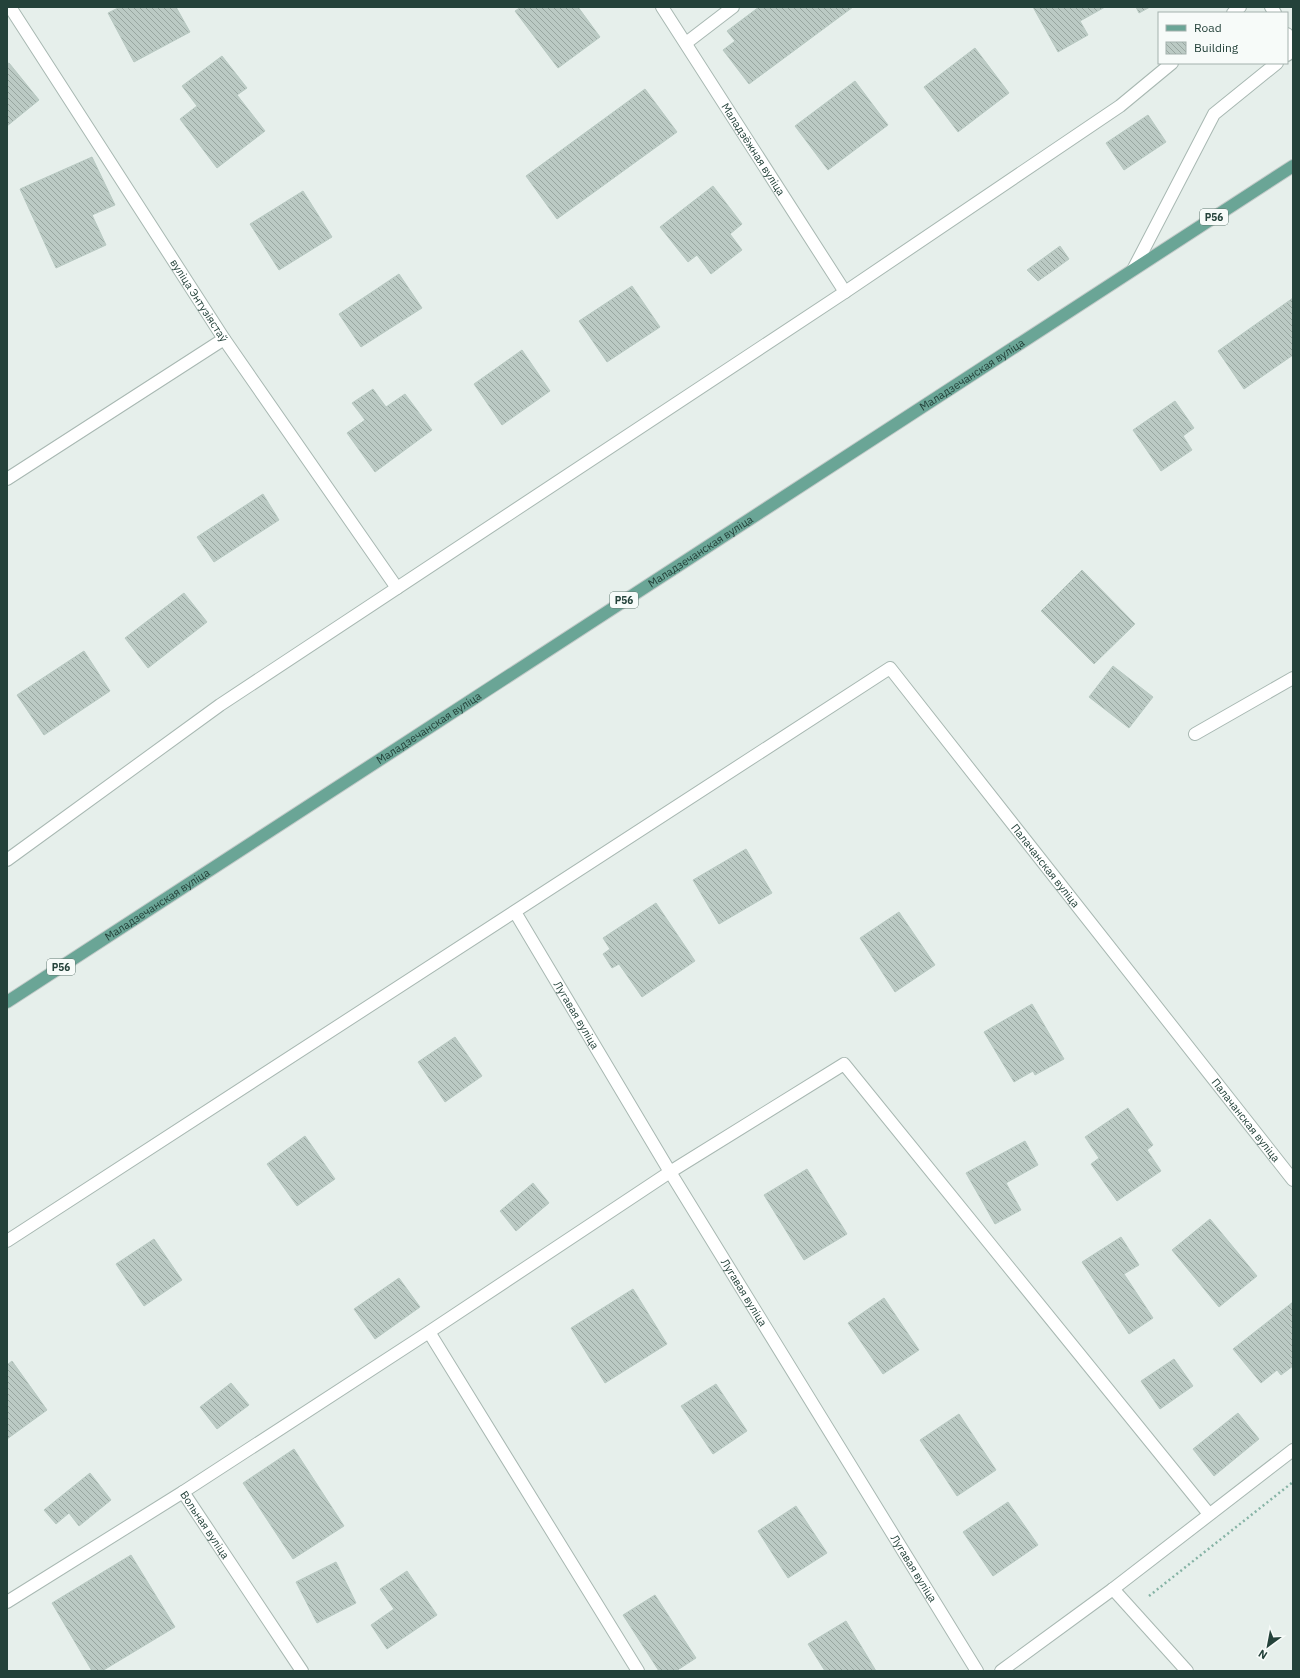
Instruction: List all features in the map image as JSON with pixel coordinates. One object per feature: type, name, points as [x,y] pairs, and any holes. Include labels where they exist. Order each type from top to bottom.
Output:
[{"type":"main road","name":"Маладзечанская вуліца","points":[[7,1002],[1293,166]]},
{"type":"street","name":"вуліца Энтузіястаў","points":[[10,7],[224,339],[397,588]]},
{"type":"street","name":"Маладзёжная вуліца","points":[[662,7],[845,292]]},
{"type":"street","points":[[686,43],[733,7]]},
{"type":"street","points":[[7,860],[220,705],[845,292],[1120,106],[1171,64]]},
{"type":"street","points":[[1134,268],[1214,114],[1276,64]]},
{"type":"street","points":[[7,479],[224,339]]},
{"type":"street","name":"Палачанская вуліца","points":[[515,912],[890,668],[1293,1180]]},
{"type":"street","points":[[1195,734],[1293,678]]},
{"type":"street","points":[[7,1241],[515,912]]},
{"type":"street","name":"Лугавая вуліца","points":[[515,912],[670,1172],[977,1671]]},
{"type":"street","points":[[183,1492],[429,1332],[670,1172],[844,1064],[1209,1514]]},
{"type":"street","points":[[429,1332],[638,1671]]},
{"type":"street","points":[[1001,1671],[1113,1589],[1293,1450]]},
{"type":"street","name":"Вольная вуліца","points":[[7,1602],[183,1492],[302,1671]]},
{"type":"street","points":[[1113,1589],[1187,1671]]},
{"type":"path","points":[[1132,1610],[1293,1482]]},
{"type":"building","points":[[120,7],[176,7],[190,32],[134,62],[108,13]]},
{"type":"building","points":[[521,7],[578,7],[600,37],[558,68],[515,11]]},
{"type":"building","points":[[759,7],[853,7],[749,84],[723,50],[735,41],[727,31]]},
{"type":"building","points":[[1033,7],[1105,7],[1080,21],[1088,35],[1058,52]]},
{"type":"building","points":[[1136,7],[1150,7],[1139,13]]},
{"type":"building","points":[[975,48],[1009,93],[958,132],[924,87]]},
{"type":"building","points":[[222,56],[247,88],[237,95],[265,131],[217,168],[180,119],[197,106],[182,86]]},
{"type":"building","points":[[9,63],[39,100],[7,126],[7,64]]},
{"type":"building","points":[[855,81],[888,125],[828,170],[795,126]]},
{"type":"building","points":[[645,89],[677,132],[557,219],[526,176]]},
{"type":"building","points":[[1148,115],[1166,142],[1124,170],[1106,143]]},
{"type":"building","points":[[92,157],[115,205],[92,215],[106,245],[56,268],[20,189]]},
{"type":"building","points":[[713,186],[742,224],[730,234],[742,250],[711,274],[697,255],[688,262],[660,227]]},
{"type":"building","points":[[303,191],[332,237],[279,270],[250,224]]},
{"type":"building","points":[[1060,246],[1069,259],[1038,281],[1027,270]]},
{"type":"building","points":[[399,274],[422,308],[361,347],[339,314]]},
{"type":"building","points":[[632,286],[660,327],[607,362],[579,321]]},
{"type":"building","points":[[1293,298],[1293,355],[1244,389],[1218,351]]},
{"type":"building","points":[[522,350],[550,391],[502,425],[474,384]]},
{"type":"building","points":[[373,389],[386,407],[405,394],[432,430],[375,472],[347,433],[365,420],[352,403]]},
{"type":"building","points":[[1175,401],[1194,428],[1183,436],[1192,450],[1161,471],[1133,430]]},
{"type":"building","points":[[263,494],[279,520],[214,562],[197,537]]},
{"type":"building","points":[[1082,570],[1135,624],[1094,664],[1041,611]]},
{"type":"building","points":[[184,593],[207,622],[148,668],[125,638]]},
{"type":"building","points":[[84,651],[110,691],[44,735],[17,695]]},
{"type":"building","points":[[1113,666],[1153,697],[1129,728],[1089,697]]},
{"type":"building","points":[[746,849],[772,893],[719,924],[693,880]]},
{"type":"building","points":[[656,903],[695,961],[642,997],[619,964],[612,968],[603,954],[610,949],[603,938]]},
{"type":"building","points":[[899,912],[935,965],[895,992],[860,938]]},
{"type":"building","points":[[1032,1004],[1064,1059],[1035,1075],[1033,1071],[1014,1082],[984,1032]]},
{"type":"building","points":[[455,1037],[482,1076],[445,1102],[418,1062]]},
{"type":"building","points":[[1128,1108],[1153,1145],[1147,1150],[1161,1171],[1117,1201],[1091,1164],[1099,1158],[1085,1137]]},
{"type":"building","points":[[305,1136],[335,1179],[297,1206],[267,1164]]},
{"type":"building","points":[[1025,1141],[1038,1165],[1006,1183],[1021,1210],[995,1224],[966,1173]]},
{"type":"building","points":[[807,1169],[847,1234],[804,1260],[764,1195]]},
{"type":"building","points":[[533,1183],[549,1203],[516,1231],[500,1211]]},
{"type":"building","points":[[1210,1219],[1257,1276],[1219,1307],[1172,1250]]},
{"type":"building","points":[[1121,1237],[1139,1265],[1124,1274],[1153,1318],[1129,1334],[1082,1262]]},
{"type":"building","points":[[154,1239],[182,1280],[144,1306],[116,1264]]},
{"type":"building","points":[[399,1278],[420,1307],[375,1339],[354,1309]]},
{"type":"building","points":[[633,1289],[667,1344],[605,1383],[571,1328]]},
{"type":"building","points":[[884,1298],[919,1350],[883,1374],[848,1323]]},
{"type":"building","points":[[1293,1302],[1293,1366],[1281,1375],[1277,1370],[1261,1383],[1233,1349]]},
{"type":"building","points":[[1174,1359],[1193,1386],[1160,1409],[1141,1381]]},
{"type":"building","points":[[12,1361],[47,1410],[7,1439],[7,1365]]},
{"type":"building","points":[[231,1383],[249,1405],[217,1429],[200,1407]]},
{"type":"building","points":[[716,1384],[747,1431],[713,1454],[681,1406]]},
{"type":"building","points":[[1238,1413],[1259,1439],[1214,1476],[1193,1449]]},
{"type":"building","points":[[959,1414],[996,1470],[957,1496],[920,1440]]},
{"type":"building","points":[[294,1449],[344,1526],[293,1559],[243,1483]]},
{"type":"building","points":[[90,1473],[111,1500],[79,1526],[69,1513],[56,1524],[44,1510]]},
{"type":"building","points":[[1008,1502],[1038,1545],[993,1576],[963,1532]]},
{"type":"building","points":[[796,1506],[827,1553],[788,1578],[758,1531]]},
{"type":"building","points":[[131,1555],[175,1627],[102,1671],[92,1671],[52,1603]]},
{"type":"building","points":[[336,1562],[356,1603],[317,1623],[296,1582]]},
{"type":"building","points":[[407,1571],[437,1615],[387,1649],[371,1625],[394,1609],[380,1589]]},
{"type":"building","points":[[655,1595],[696,1658],[676,1671],[659,1671],[623,1615]]},
{"type":"building","points":[[846,1621],[876,1671],[825,1671],[808,1644]]}]
